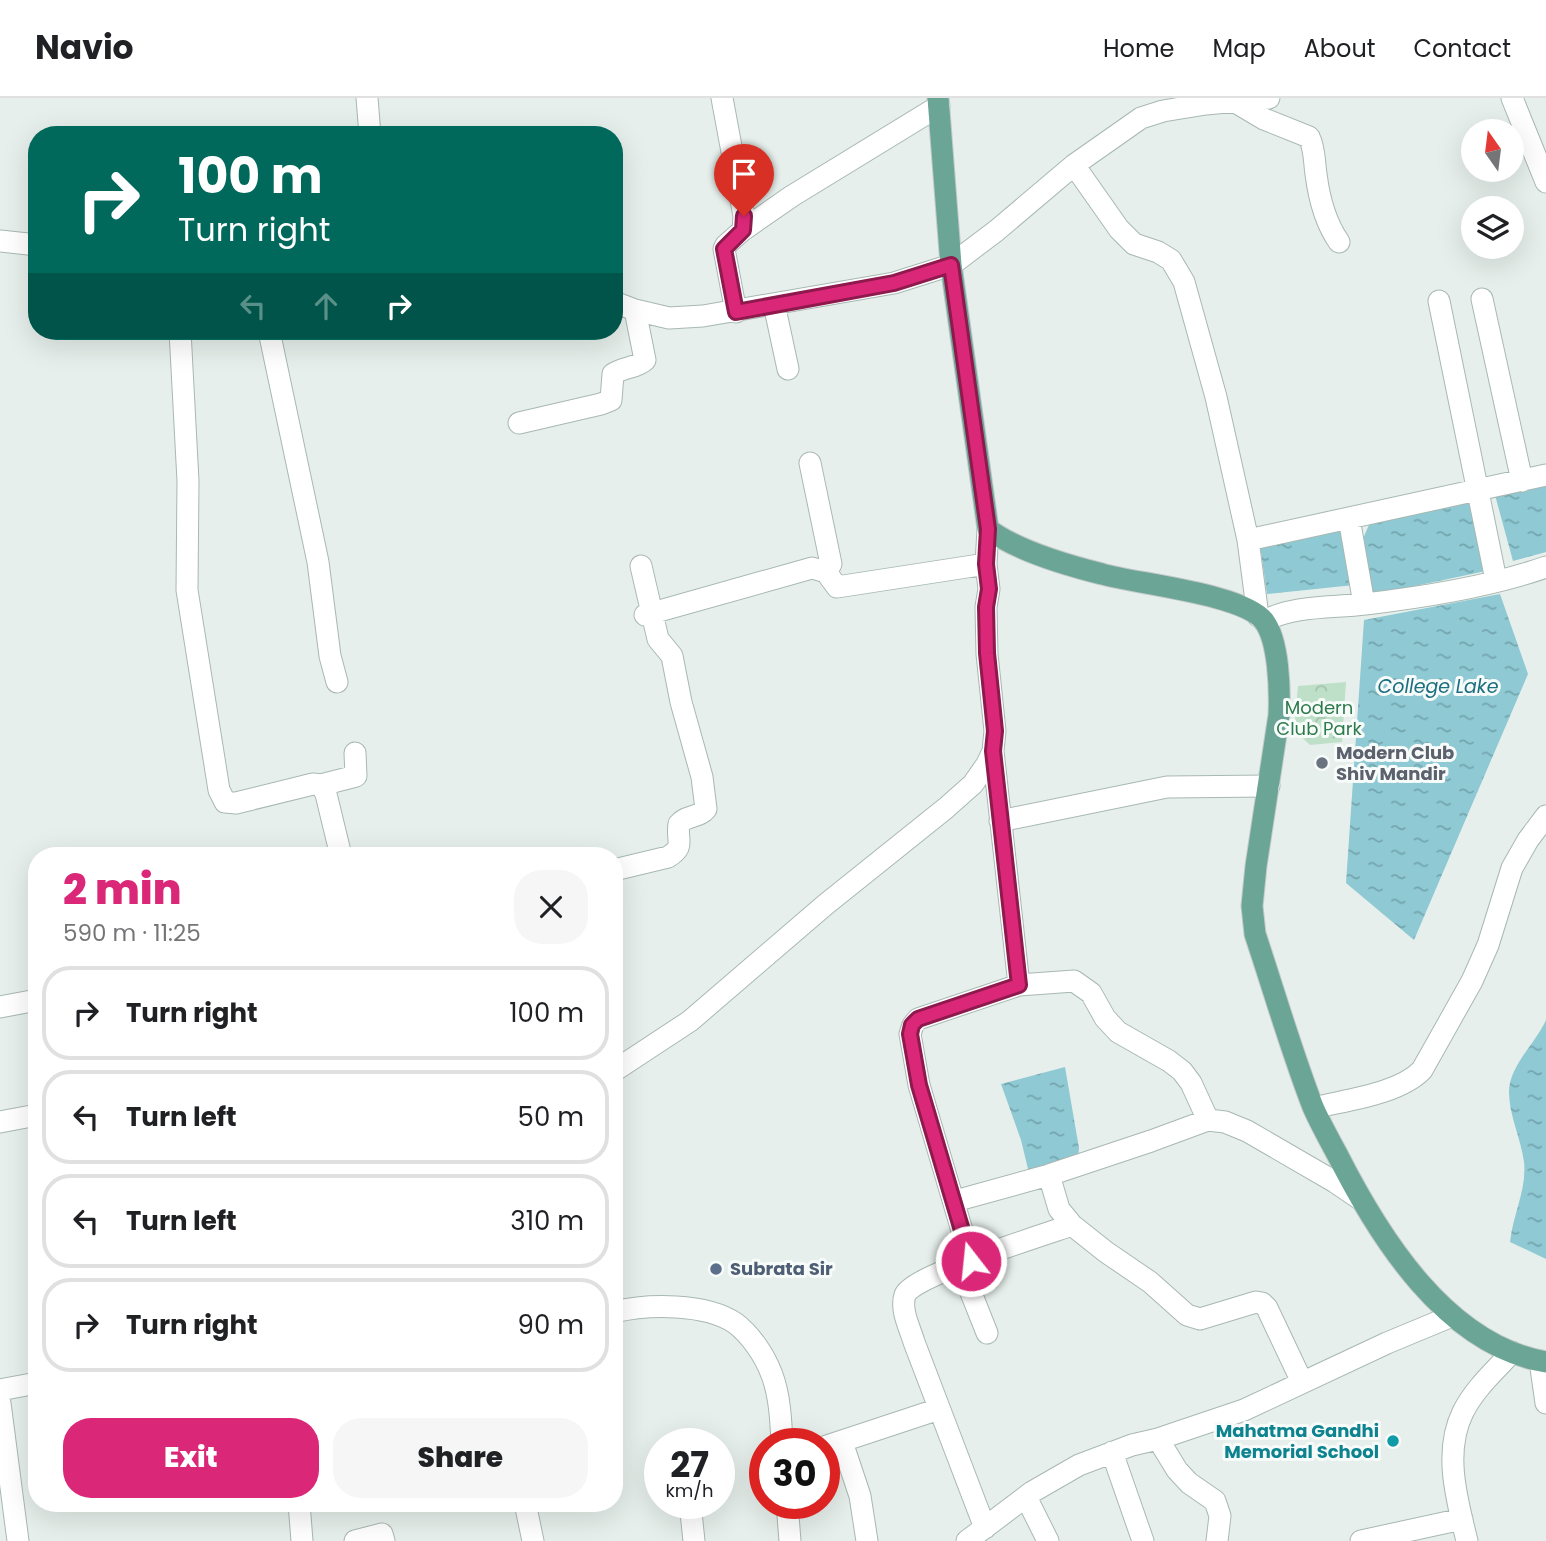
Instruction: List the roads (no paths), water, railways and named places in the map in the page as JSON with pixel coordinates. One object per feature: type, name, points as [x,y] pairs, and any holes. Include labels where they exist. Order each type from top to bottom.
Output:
[{"type":"main road","points":[[939,102],[951,265],[988,529],[1000,538],[1044,556],[1102,574],[1228,601],[1254,611],[1261,619],[1278,668],[1280,690],[1279,715],[1253,893],[1255,934],[1314,1108],[1379,1231],[1420,1284],[1472,1330],[1513,1353],[1543,1362]]},
{"type":"street","points":[[367,98],[369,126]]},
{"type":"street","points":[[722,98],[744,216],[743,230]]},
{"type":"street","points":[[623,305],[669,318],[736,312],[894,283],[951,265],[1074,165],[1141,118],[1163,111],[1232,99],[1269,98]]},
{"type":"street","points":[[1512,98],[1546,182]]},
{"type":"street","points":[[1232,99],[1264,119],[1309,136],[1313,145],[1319,196],[1328,223],[1339,242]]},
{"type":"street","points":[[736,312],[724,249],[743,230],[792,196],[939,102]]},
{"type":"street","points":[[1074,165],[1119,229],[1134,244],[1158,252],[1171,260],[1184,282],[1216,397],[1248,540],[1261,619],[1293,611],[1443,592],[1546,567]]},
{"type":"street","points":[[0,241],[28,244]]},
{"type":"street","points":[[1482,299],[1522,481]]},
{"type":"street","points":[[1439,300],[1496,580]]},
{"type":"street","points":[[774,304],[788,369]]},
{"type":"street","points":[[519,423],[611,400],[613,374],[645,360],[635,310]]},
{"type":"street","points":[[180,340],[188,481],[187,590],[219,790],[225,802],[236,803],[356,776],[355,753]]},
{"type":"street","points":[[271,340],[318,562],[330,656],[337,682]]},
{"type":"street","points":[[810,463],[831,564],[826,572]]},
{"type":"street","points":[[1248,540],[1350,525],[1546,475]]},
{"type":"street","points":[[1350,525],[1364,604]]},
{"type":"street","points":[[988,529],[987,653],[995,731],[993,751],[1019,985]]},
{"type":"street","points":[[648,614],[811,568],[826,572],[837,587],[986,564]]},
{"type":"street","points":[[623,868],[674,853],[680,844],[679,824],[706,809],[702,776],[681,702],[672,656],[658,639],[648,614],[642,566]]},
{"type":"street","points":[[623,1065],[690,1021],[825,905],[946,808],[973,784],[993,751]]},
{"type":"street","points":[[321,785],[326,794],[339,847]]},
{"type":"street","points":[[1000,821],[1167,787],[1269,786]]},
{"type":"street","points":[[1314,1108],[1399,1087],[1413,1080],[1422,1070],[1472,981],[1488,945],[1512,868],[1528,840],[1546,817]]},
{"type":"street","points":[[987,1333],[965,1263],[955,1201],[919,1085],[910,1034],[912,1025],[918,1019],[1019,985],[1074,981],[1080,983],[1091,993],[1105,1018],[1118,1032],[1182,1071],[1191,1083],[1208,1119]]},
{"type":"street","points":[[0,1007],[28,1002]]},
{"type":"street","points":[[0,1122],[28,1117]]},
{"type":"street","points":[[955,1201],[1049,1175],[1208,1119],[1225,1122],[1247,1131],[1335,1181],[1360,1199]]},
{"type":"street","points":[[1049,1175],[1059,1209],[1072,1225],[1150,1282],[1187,1315],[1200,1318],[1256,1302],[1262,1303],[1267,1308],[1302,1382]]},
{"type":"street","points":[[1072,1225],[965,1263],[910,1287],[904,1298],[905,1314],[939,1409],[977,1537],[1026,1497],[1079,1465],[1244,1410],[1452,1315]]},
{"type":"street","points":[[623,1311],[682,1307],[733,1322],[745,1332],[761,1353],[773,1376],[781,1428]]},
{"type":"street","points":[[1467,1541],[1453,1473],[1457,1431],[1462,1413],[1480,1386],[1513,1353]]},
{"type":"street","points":[[1543,1362],[1546,1403]]},
{"type":"street","points":[[0,1390],[28,1385]]},
{"type":"street","points":[[0,1403],[18,1541]]},
{"type":"street","points":[[840,1443],[939,1409]]},
{"type":"street","points":[[1158,1439],[1173,1464],[1189,1483],[1215,1501],[1220,1516],[1217,1541]]},
{"type":"street","points":[[1112,1452],[1143,1541]]},
{"type":"street","points":[[840,1458],[860,1496],[867,1541]]},
{"type":"street","points":[[1026,1497],[1048,1541]]},
{"type":"street","points":[[300,1512],[302,1541]]},
{"type":"street","points":[[527,1512],[533,1541]]},
{"type":"street","points":[[692,1519],[694,1541]]},
{"type":"street","points":[[788,1519],[790,1541]]},
{"type":"street","points":[[1361,1541],[1462,1519]]},
{"type":"street","points":[[355,1541],[382,1534],[384,1541]]},
{"type":"water","points":[[1546,485],[1546,552],[1513,561],[1495,495]]},
{"type":"water","points":[[1469,503],[1486,571],[1368,596],[1362,541],[1371,520]]},
{"type":"water","points":[[1350,528],[1354,585],[1267,594],[1260,545]]},
{"type":"water","name":"College Lake","points":[[1500,594],[1528,674],[1414,940],[1346,883],[1364,620]]},
{"type":"water","points":[[1546,1020],[1546,1259],[1510,1242],[1522,1192],[1524,1162],[1509,1092],[1513,1073]]},
{"type":"water","points":[[1065,1067],[1079,1148],[1078,1159],[1029,1173],[1021,1140],[1001,1084]]},
{"type":"place","name":"Modern Club Shiv Mandir","points":[[1322,763]]},
{"type":"place","name":"Subrata Sir","points":[[716,1269]]},
{"type":"place","name":"Mahatma Gandhi Memorial School","points":[[1393,1441]]},
{"type":"park label","name":"Modern Club Park","points":[[1319,718]]}]
